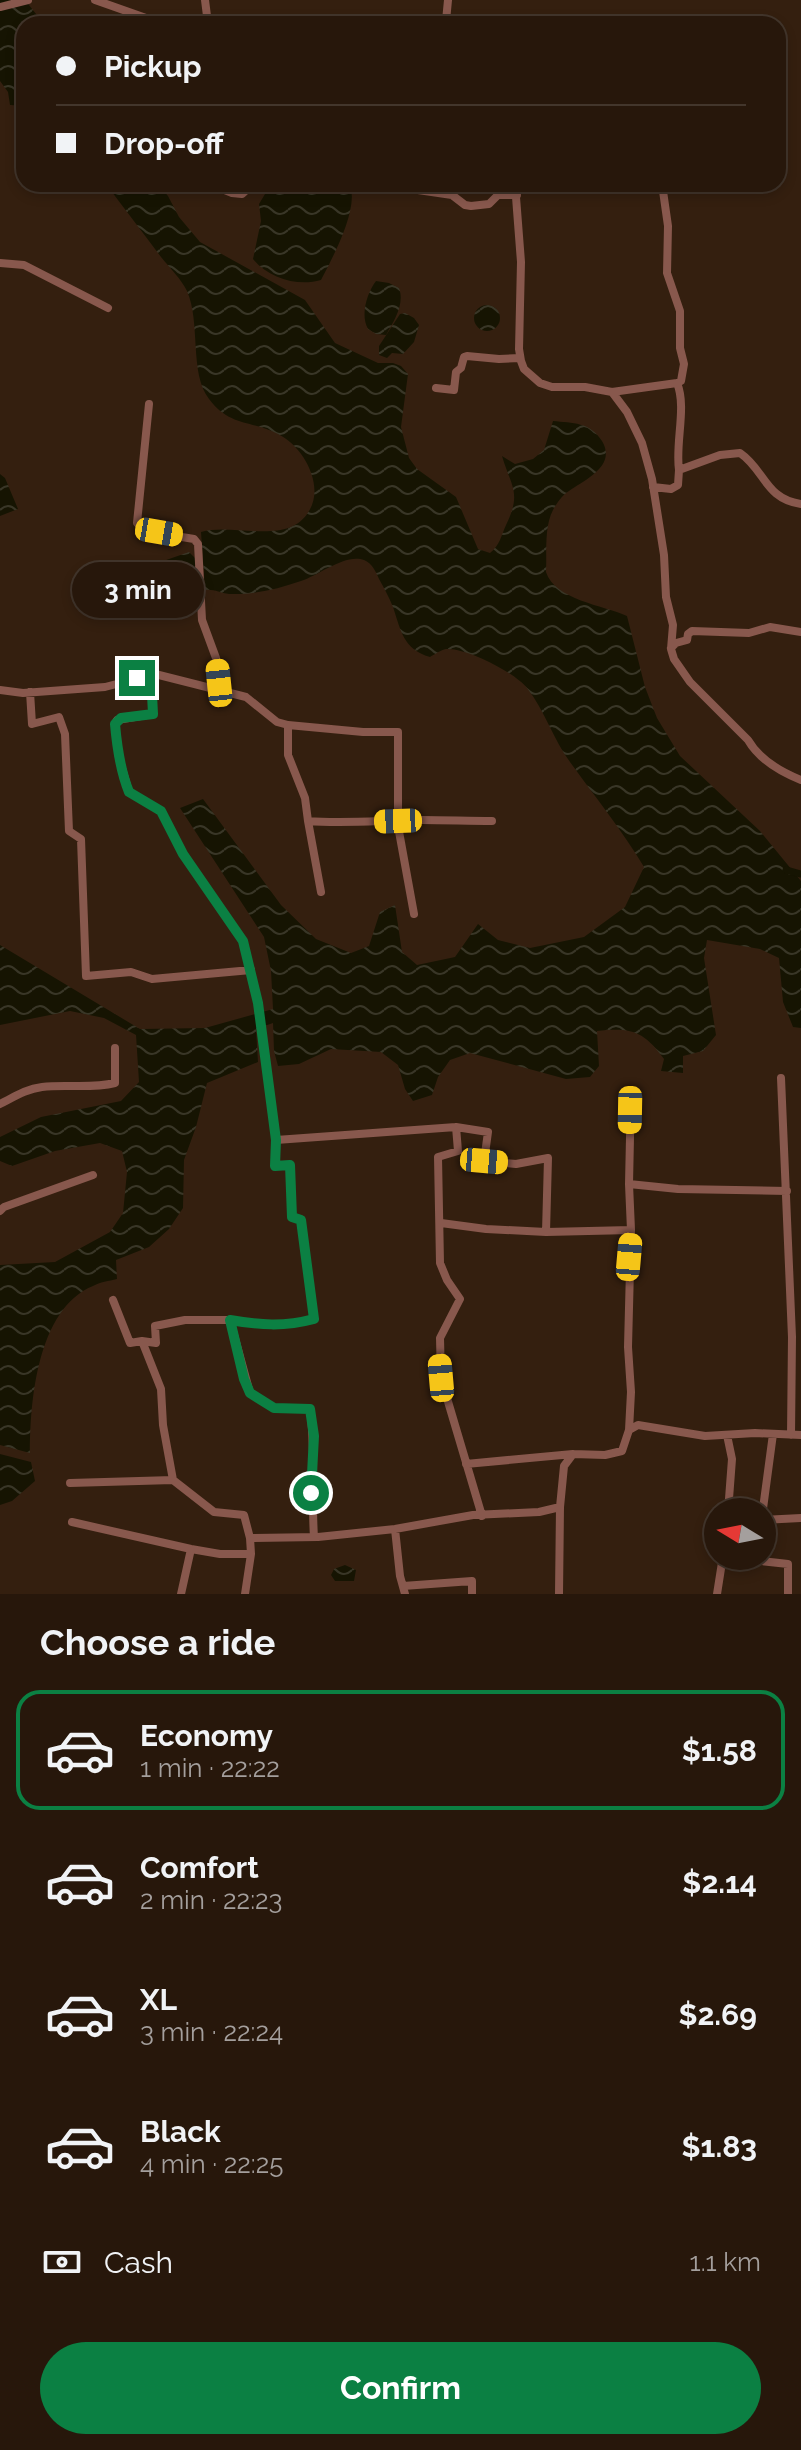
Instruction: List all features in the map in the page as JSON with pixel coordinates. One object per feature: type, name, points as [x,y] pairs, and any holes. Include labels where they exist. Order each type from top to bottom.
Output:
[{"type":"street","points":[[95,0],[140,16]]},
{"type":"street","points":[[4,6],[23,1]]},
{"type":"street","points":[[432,192],[452,195],[471,206],[489,204],[498,195],[517,195]]},
{"type":"street","points":[[516,192],[521,262],[520,358],[524,369],[540,383],[552,387],[585,387],[612,392],[681,381],[684,364],[680,348],[680,311],[667,273],[668,226],[663,192]]},
{"type":"street","points":[[0,263],[24,265],[108,308]]},
{"type":"street","points":[[436,388],[454,390],[456,372],[461,368],[464,357],[520,358]]},
{"type":"street","points":[[653,487],[671,489],[678,485],[681,392],[677,383]]},
{"type":"street","points":[[612,392],[633,422],[646,456],[664,555],[674,659],[690,682],[748,740],[754,751],[801,780]]},
{"type":"street","points":[[149,404],[137,523],[145,531],[194,539],[198,544],[202,620],[213,648],[222,689]]},
{"type":"street","points":[[679,470],[720,455],[740,453],[748,458],[755,471],[779,498],[801,504]]},
{"type":"street","points":[[671,649],[676,643],[687,640],[692,631],[749,633],[778,627],[801,632]]},
{"type":"street","points":[[113,1300],[130,1343],[156,1343],[155,1326],[185,1320],[289,1325],[314,1319],[301,1220],[292,1217],[290,1206],[290,1165],[275,1166],[276,1140],[262,1031],[243,941],[183,854],[161,811],[129,792],[119,758],[115,724],[121,718],[153,714],[151,675]]},
{"type":"street","points":[[0,690],[30,692],[105,687],[151,675],[246,697],[277,722],[288,725],[398,732],[398,821],[414,914]]},
{"type":"street","points":[[30,692],[32,724],[59,717],[65,734],[69,831],[81,839],[86,976],[131,972],[152,979],[251,970]]},
{"type":"street","points":[[288,725],[288,755],[305,798],[321,892]]},
{"type":"street","points":[[308,821],[492,821]]},
{"type":"street","points":[[0,1104],[19,1093],[43,1087],[115,1083],[115,1048]]},
{"type":"street","points":[[629,1430],[638,1425],[705,1436],[796,1435],[781,1078]]},
{"type":"street","points":[[466,1464],[573,1454],[605,1455],[622,1451],[629,1430],[631,1091]]},
{"type":"street","points":[[276,1140],[456,1127],[488,1132],[484,1161],[516,1164],[548,1158],[546,1232]]},
{"type":"street","points":[[456,1127],[458,1151],[438,1157],[440,1263],[460,1299],[440,1338],[441,1378],[482,1516]]},
{"type":"street","points":[[0,1211],[93,1175]]},
{"type":"street","points":[[629,1184],[678,1189],[787,1191]]},
{"type":"street","points":[[441,1223],[546,1232],[631,1230]]},
{"type":"street","points":[[230,1320],[250,1393],[274,1408],[310,1409],[314,1436],[311,1493],[314,1537]]},
{"type":"street","points":[[142,1341],[161,1389],[163,1425],[173,1480]]},
{"type":"street","points":[[765,1498],[773,1434]]},
{"type":"street","points":[[727,1435],[732,1459],[729,1498]]},
{"type":"street","points":[[559,1594],[564,1466],[573,1454]]},
{"type":"street","points":[[70,1483],[173,1480],[214,1512],[244,1515],[251,1554],[245,1594]]},
{"type":"street","points":[[250,1538],[314,1537],[395,1529],[560,1507]]},
{"type":"street","points":[[776,1518],[801,1518]]},
{"type":"street","points":[[72,1522],[191,1549],[220,1554],[251,1554]]},
{"type":"street","points":[[395,1529],[404,1590],[472,1581],[472,1594]]},
{"type":"street","points":[[181,1594],[191,1549]]},
{"type":"street","points":[[776,1563],[788,1564],[788,1594]]},
{"type":"street","points":[[717,1594],[721,1570]]},
{"type":"water","points":[[0,0],[25,0],[38,16],[16,16],[16,105],[10,105],[8,92],[0,81]]},
{"type":"water","points":[[112,192],[165,192],[179,217],[200,242],[305,300],[335,343],[378,363],[401,366],[408,374],[401,427],[409,458],[417,469],[456,497],[478,549],[490,553],[496,547],[511,514],[513,490],[502,456],[515,464],[533,459],[544,450],[553,421],[580,425],[592,430],[602,441],[606,450],[602,465],[564,495],[550,517],[546,572],[559,589],[569,595],[627,616],[645,687],[657,718],[680,756],[760,831],[801,881],[801,1028],[793,1027],[783,1002],[779,958],[760,949],[707,940],[704,958],[716,1035],[703,1051],[683,1056],[683,1073],[661,1071],[664,1059],[650,1042],[636,1033],[597,1031],[599,1066],[590,1077],[566,1079],[470,1053],[450,1060],[438,1077],[432,1095],[413,1101],[405,1089],[398,1065],[381,1052],[331,1049],[299,1064],[278,1066],[273,1023],[256,1029],[258,1062],[207,1083],[184,1160],[183,1208],[169,1229],[149,1247],[116,1260],[117,1279],[93,1286],[74,1298],[48,1336],[35,1384],[30,1453],[0,1445],[0,1265],[55,1262],[110,1232],[123,1213],[127,1172],[122,1151],[100,1143],[55,1151],[12,1166],[0,1161],[0,1137],[41,1117],[121,1101],[139,1082],[136,1035],[104,1018],[70,1011],[0,1025],[0,945],[140,1029],[205,1028],[273,1009],[271,971],[264,937],[180,808],[203,799],[281,905],[316,939],[351,953],[369,946],[380,912],[395,905],[402,952],[417,965],[455,957],[478,924],[498,940],[530,948],[584,937],[625,907],[644,867],[564,753],[527,688],[502,669],[465,652],[446,649],[430,657],[414,649],[404,638],[388,596],[367,561],[349,559],[301,581],[266,591],[229,594],[205,590],[201,532],[288,528],[300,522],[309,511],[313,501],[313,478],[303,457],[287,440],[268,430],[233,419],[209,399],[199,376],[194,318],[187,291]]},
{"type":"water","points":[[266,192],[352,192],[348,218],[321,280],[303,282],[284,279],[259,266],[253,259],[261,221],[259,204]]},
{"type":"water","points":[[376,281],[399,288],[401,300],[398,312],[386,335],[376,334],[368,329],[366,323],[366,304]]},
{"type":"water","points":[[487,305],[496,309],[500,318],[496,327],[487,331],[478,327],[474,318],[478,309]]},
{"type":"water","points":[[405,313],[419,325],[414,342],[403,354],[392,353],[387,358],[379,355],[379,346],[400,314]]},
{"type":"water","points":[[0,474],[5,478],[18,509],[0,516]]},
{"type":"water","points":[[189,552],[196,559],[196,579],[193,581],[170,580],[132,585],[100,583],[82,588],[79,582],[81,572],[132,572]]},
{"type":"water","points":[[0,1454],[31,1462],[35,1481],[12,1501],[0,1505]]},
{"type":"water","points":[[345,1565],[356,1570],[354,1581],[335,1581],[331,1575],[334,1569]]},
{"type":"waterway","points":[[786,870],[801,874]]},
{"type":"route","points":[[137,678],[151,675],[154,704],[153,714],[121,718],[115,724],[119,758],[129,792],[161,811],[174,831],[183,854],[243,941],[251,970],[276,1140],[275,1166],[290,1165],[290,1206],[292,1217],[301,1220],[314,1319],[289,1325],[258,1325],[230,1320],[250,1393],[274,1408],[310,1409],[314,1436],[311,1493]]}]
